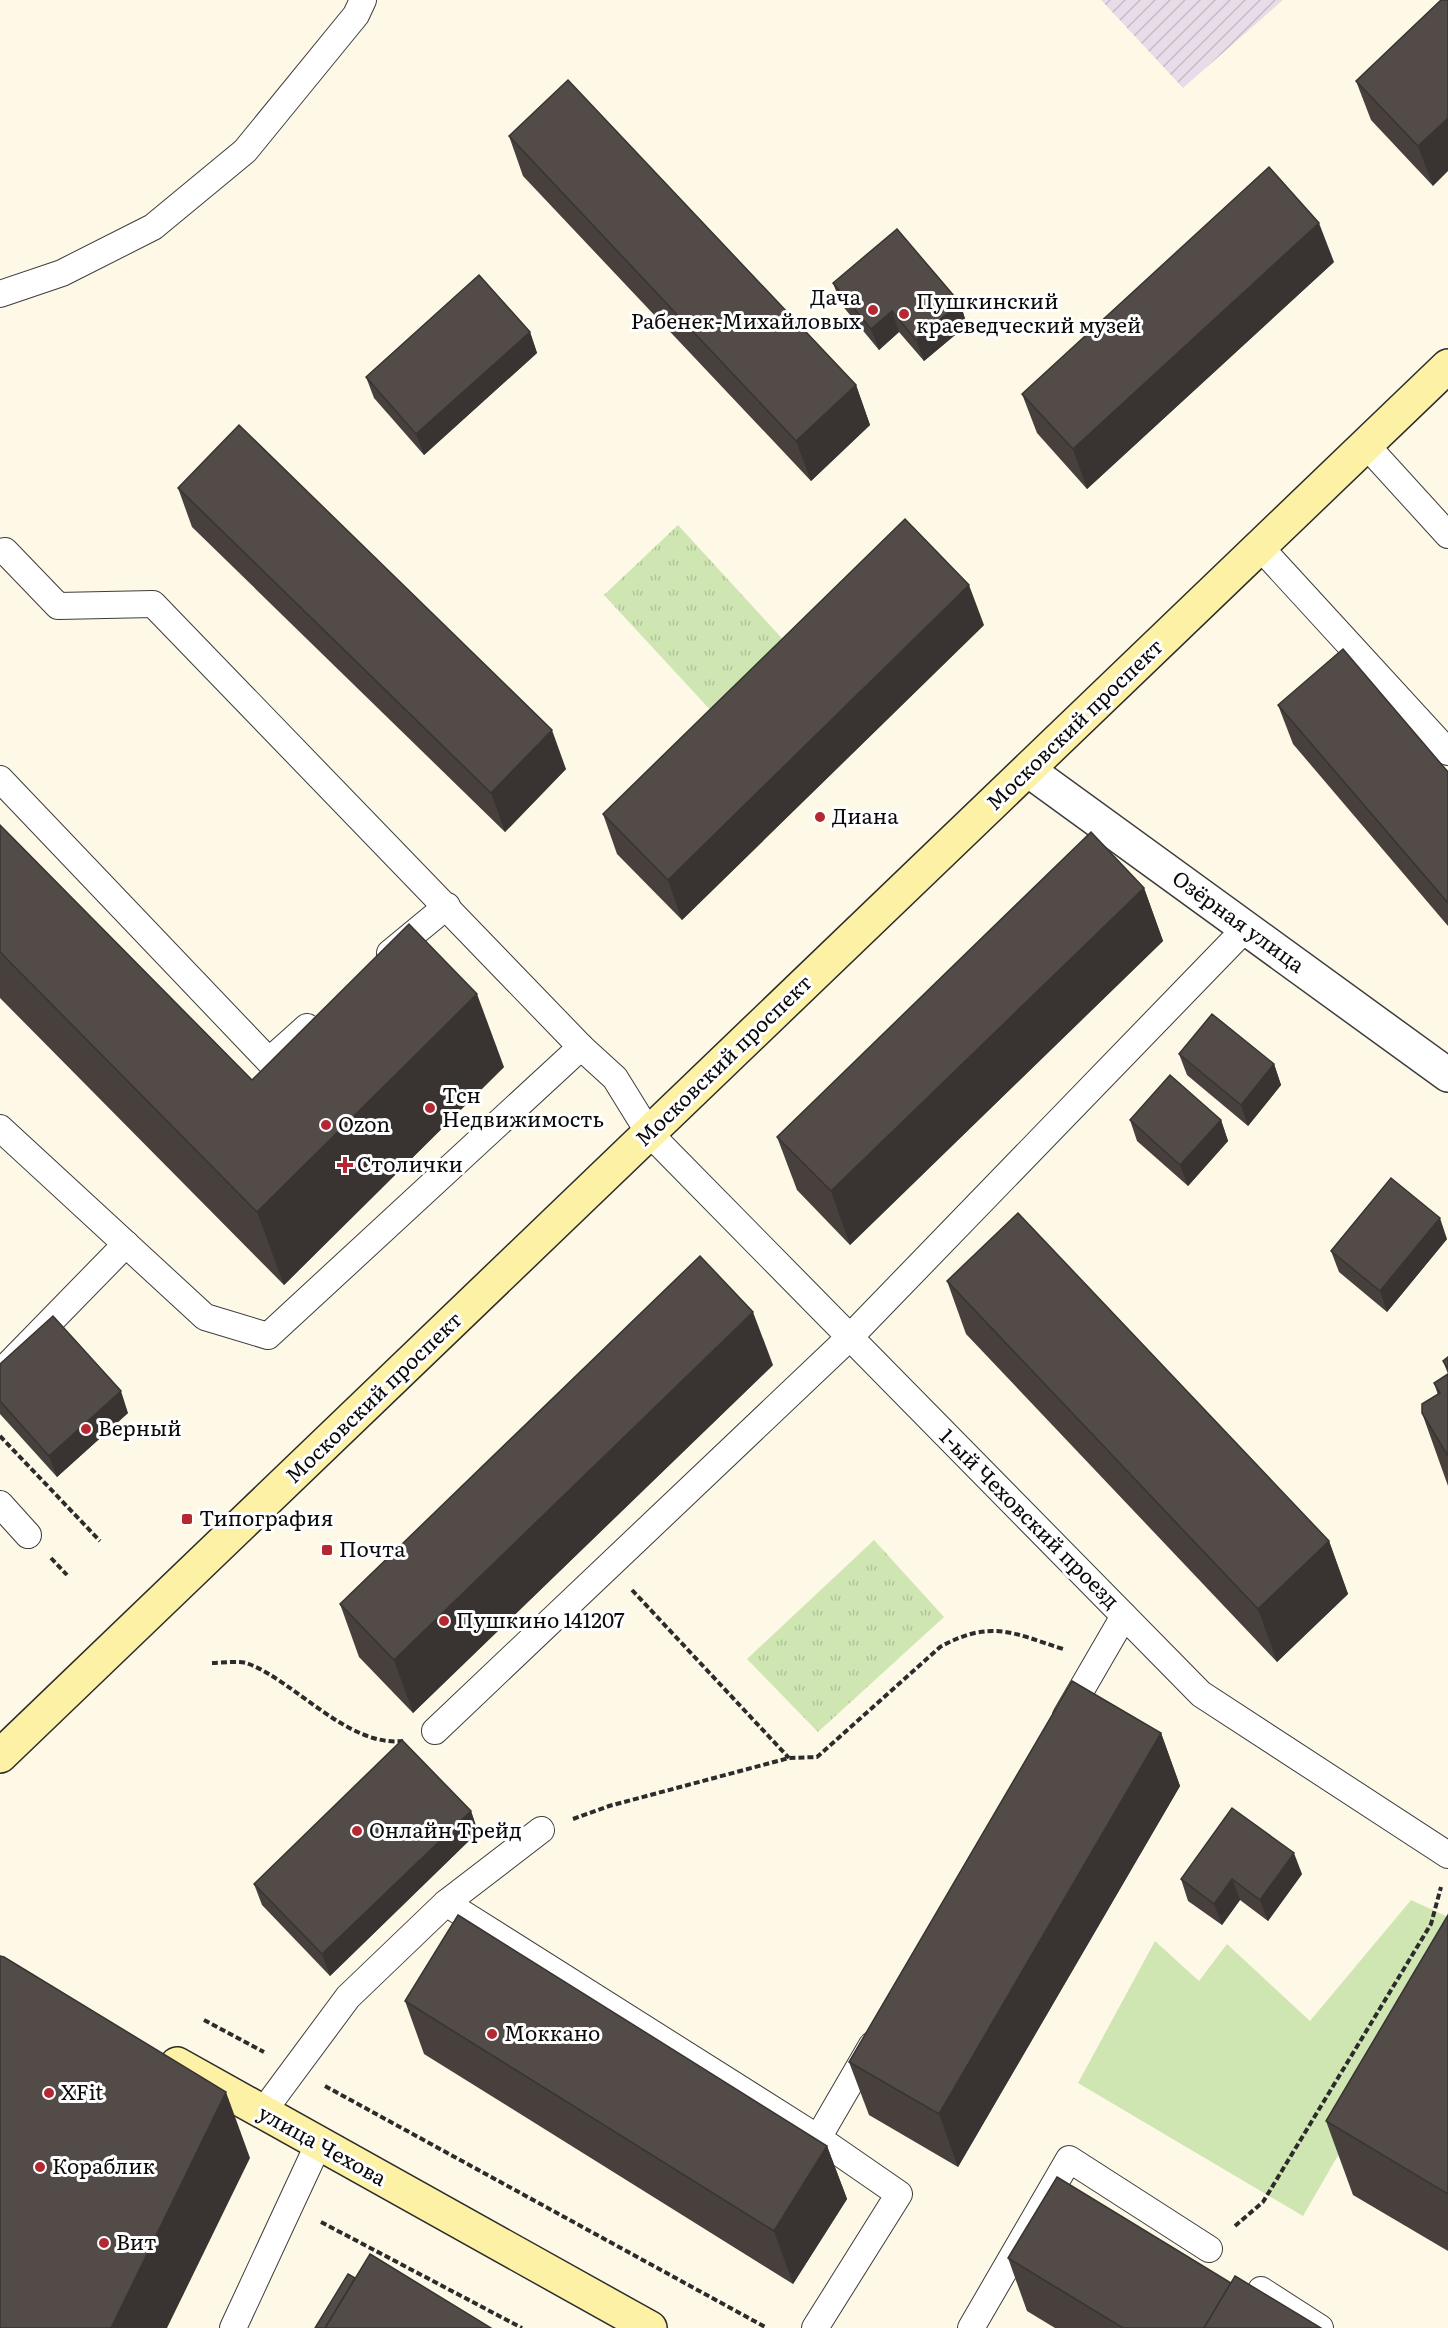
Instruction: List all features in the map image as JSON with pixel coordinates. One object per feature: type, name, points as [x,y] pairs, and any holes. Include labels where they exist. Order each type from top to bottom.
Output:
[{"type":"main road","name":"Московский проспект","points":[[0,1756],[1448,366]]},
{"type":"main road","name":"улица Чехова","points":[[154,2050],[318,2145],[650,2328]]},
{"type":"street","name":"Озёрная улица","points":[[1028,770],[1448,1075]]},
{"type":"lane","points":[[0,294],[62,273],[153,227],[245,151],[356,15],[363,0]]},
{"type":"lane","points":[[1366,445],[1448,535]]},
{"type":"lane","points":[[1260,547],[1448,752]]},
{"type":"lane","name":"1-ый Чеховский проезд","points":[[0,552],[5,552],[58,606],[153,604],[581,1047],[615,1078],[649,1133],[1201,1694],[1448,1855]]},
{"type":"lane","points":[[0,779],[269,1061],[322,1014]]},
{"type":"lane","points":[[375,966],[447,906]]},
{"type":"lane","points":[[435,1731],[850,1337],[1246,928]]},
{"type":"lane","points":[[0,1128],[205,1317],[268,1336],[581,1047]]},
{"type":"lane","points":[[0,1373],[126,1244]]},
{"type":"lane","points":[[0,1504],[28,1535]]},
{"type":"lane","points":[[1057,1732],[1125,1616]]},
{"type":"lane","points":[[262,2113],[348,1997],[446,1903],[542,1830]]},
{"type":"lane","points":[[446,1903],[818,2138],[899,2194],[815,2328]]},
{"type":"lane","points":[[818,2138],[884,2026]]},
{"type":"lane","points":[[233,2328],[318,2145]]},
{"type":"lane","points":[[971,2328],[1069,2159],[1209,2249]]},
{"type":"lane","points":[[1261,2290],[1320,2328]]},
{"type":"path","points":[[0,1436],[100,1542]]},
{"type":"path","points":[[609,1566],[789,1758]]},
{"type":"path","points":[[542,1830],[609,1806],[789,1758],[817,1757],[940,1647],[959,1637],[987,1629],[1013,1633],[1098,1661]]},
{"type":"path","points":[[212,1663],[246,1662],[268,1674],[336,1721],[386,1743],[412,1740],[435,1731]]},
{"type":"path","points":[[1209,2249],[1263,2202],[1431,1924],[1442,1883]]},
{"type":"path","points":[[204,2020],[767,2328]]},
{"type":"path","points":[[289,2207],[401,2262],[522,2328]]},
{"type":"shaded area","points":[[1101,0],[1283,0],[1183,88]]},
{"type":"green space","points":[[678,525],[789,646],[715,715],[604,595]]},
{"type":"green space","points":[[874,1540],[944,1617],[818,1732],[747,1659]]},
{"type":"green space","points":[[1411,1900],[1448,1917],[1448,1965],[1303,2216],[1078,2083],[1155,1941],[1199,1981],[1227,1944],[1310,2021]]},
{"type":"building","points":[[1441,0],[1448,0],[1448,118],[1418,146],[1356,81]]},
{"type":"building","points":[[568,80],[856,385],[796,441],[509,136]]},
{"type":"building","points":[[1269,167],[1319,223],[1073,449],[1022,394]]},
{"type":"building","name":"Пушкинский краеведческий музей","points":[[897,229],[960,303],[916,340],[892,311],[871,329],[833,283]]},
{"type":"building","points":[[479,275],[530,332],[416,434],[366,377]]},
{"type":"building","points":[[239,425],[552,730],[491,793],[178,488]]},
{"type":"building","points":[[905,519],[969,585],[668,880],[603,814]]},
{"type":"building","points":[[1343,649],[1448,772],[1448,903],[1278,705]]},
{"type":"building","points":[[0,825],[252,1080],[409,924],[477,994],[257,1212],[0,952]]},
{"type":"building","points":[[1091,832],[1144,888],[831,1191],[777,1137]]},
{"type":"building","points":[[1212,1014],[1274,1064],[1241,1105],[1179,1054]]},
{"type":"building","points":[[1170,1075],[1221,1120],[1180,1165],[1130,1120]]},
{"type":"building","points":[[1391,1178],[1440,1218],[1380,1291],[1331,1251]]},
{"type":"building","points":[[1018,1213],[1329,1541],[1258,1609],[947,1281]]},
{"type":"building","points":[[700,1256],[753,1312],[394,1660],[340,1604]]},
{"type":"building","points":[[53,1316],[121,1391],[49,1456],[0,1401],[0,1364]]},
{"type":"building","points":[[1448,1357],[1448,1369],[1443,1361]]},
{"type":"building","points":[[1448,1374],[1448,1456],[1422,1413],[1422,1404],[1440,1393],[1434,1383]]},
{"type":"building","points":[[1072,1681],[1161,1733],[939,2114],[849,2062]]},
{"type":"building","points":[[402,1740],[471,1811],[322,1954],[254,1884]]},
{"type":"building","points":[[1232,1808],[1294,1853],[1260,1900],[1232,1879],[1214,1904],[1181,1879]]},
{"type":"building","points":[[458,1915],[827,2146],[774,2231],[405,2001]]},
{"type":"building","points":[[1448,1915],[1448,2194],[1326,2121]]},
{"type":"building","name":"Вит","points":[[0,1956],[226,2092],[111,2328],[0,2328]]},
{"type":"building","points":[[1057,2177],[1231,2283],[1204,2328],[1123,2328],[1008,2258]]},
{"type":"building","points":[[370,2254],[491,2328],[325,2328]]},
{"type":"building","points":[[348,2274],[355,2278],[325,2328],[315,2328]]},
{"type":"building","points":[[1235,2276],[1321,2328],[1204,2328]]},
{"type":"place","name":"Дача Рабенек-Михайловых","points":[[873,310]]},
{"type":"place","name":"Пушкинский краеведческий музей","points":[[904,314]]},
{"type":"place","name":"Диана","points":[[820,817]]},
{"type":"place","name":"Тсн Недвижимость","points":[[430,1108]]},
{"type":"place","name":"Ozon","points":[[326,1125]]},
{"type":"place","name":"Столички","points":[[345,1165]]},
{"type":"place","name":"Верный","points":[[86,1429]]},
{"type":"place","name":"Типография","points":[[187,1519]]},
{"type":"place","name":"Почта","points":[[327,1550]]},
{"type":"place","name":"Пушкино 141207","points":[[444,1621]]},
{"type":"place","name":"Онлайн Трейд","points":[[357,1831]]},
{"type":"place","name":"Моккано","points":[[492,2034]]},
{"type":"place","name":"XFit","points":[[49,2093]]},
{"type":"place","name":"Кораблик","points":[[40,2167]]},
{"type":"place","name":"Вит","points":[[104,2243]]}]
